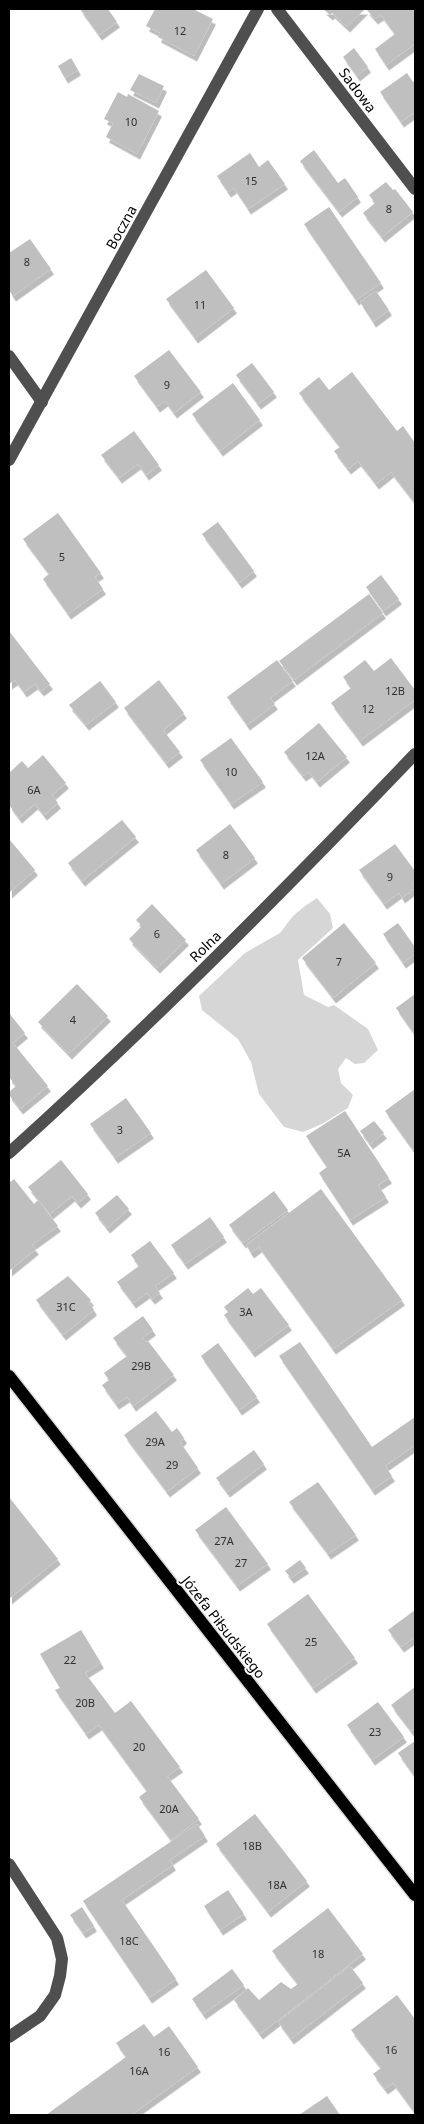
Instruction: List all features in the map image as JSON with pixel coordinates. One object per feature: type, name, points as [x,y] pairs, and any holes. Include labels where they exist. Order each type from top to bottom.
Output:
[{"type":"main road","name":"Józefa Piłsudskiego","points":[[9,1376],[415,1895]]},
{"type":"street","name":"Boczna","points":[[9,460],[258,9]]},
{"type":"street","name":"Sadowa","points":[[277,9],[415,190]]},
{"type":"street","points":[[9,356],[42,402]]},
{"type":"street","name":"Rolna","points":[[9,1154],[262,912],[415,754]]},
{"type":"street","points":[[9,1864],[57,1938],[62,1959],[55,1995],[40,2016],[9,2037]]},
{"type":"shaded area","points":[[317,898],[330,914],[333,928],[298,960],[304,995],[328,1007],[334,1005],[368,1029],[378,1050],[364,1063],[355,1064],[346,1058],[338,1069],[341,1083],[353,1095],[348,1108],[322,1124],[303,1132],[284,1127],[259,1094],[251,1062],[238,1039],[202,1010],[199,996],[245,953],[280,933],[293,916]]},
{"type":"building","points":[[80,9],[108,9],[117,22],[99,35]]},
{"type":"building","points":[[155,9],[193,9],[213,19],[194,56],[158,37],[160,33],[146,26]]},
{"type":"building","points":[[323,9],[365,9],[347,27],[332,13],[330,15]]},
{"type":"building","points":[[366,9],[415,9],[415,44],[386,65],[375,49],[395,34],[381,15],[375,19]]},
{"type":"building","points":[[354,48],[368,67],[357,76],[343,57]]},
{"type":"building","points":[[71,58],[78,70],[65,78],[58,66]]},
{"type":"building","points":[[407,73],[413,82],[415,80],[415,112],[401,122],[380,92]]},
{"type":"building","points":[[139,74],[164,86],[156,103],[130,90]]},
{"type":"building","points":[[118,92],[127,97],[128,94],[159,111],[137,154],[106,137],[113,123],[104,119]]},
{"type":"building","points":[[314,150],[338,183],[345,178],[358,197],[339,212],[300,161]]},
{"type":"building","points":[[250,153],[259,167],[268,160],[285,184],[248,209],[234,188],[228,192],[217,176]]},
{"type":"building","points":[[386,182],[393,190],[395,189],[413,212],[382,237],[363,213],[375,203],[369,195]]},
{"type":"building","points":[[329,207],[381,283],[356,300],[304,224]]},
{"type":"building","points":[[30,239],[51,269],[13,296],[9,290],[9,253]]},
{"type":"building","points":[[206,270],[234,308],[195,338],[166,299]]},
{"type":"building","points":[[376,291],[389,310],[373,322],[360,302]]},
{"type":"building","points":[[169,350],[201,392],[174,413],[165,401],[157,407],[134,376]]},
{"type":"building","points":[[252,363],[274,392],[258,404],[236,375]]},
{"type":"building","points":[[352,372],[397,431],[403,426],[415,443],[415,503],[391,472],[376,484],[358,461],[348,469],[334,451],[340,447],[299,393],[319,377],[329,390]]},
{"type":"building","points":[[233,383],[260,420],[220,451],[192,414]]},
{"type":"building","points":[[134,431],[159,465],[146,475],[138,464],[119,478],[101,455]]},
{"type":"building","points":[[58,513],[101,573],[95,577],[103,589],[68,614],[43,579],[49,574],[23,539]]},
{"type":"building","points":[[218,522],[254,571],[239,583],[202,534]]},
{"type":"building","points":[[381,575],[399,599],[383,611],[366,587]]},
{"type":"building","points":[[369,594],[383,613],[294,680],[279,661]]},
{"type":"building","points":[[9,631],[50,684],[41,691],[35,684],[24,692],[15,680],[9,684]]},
{"type":"building","points":[[391,658],[415,690],[415,700],[360,741],[331,703],[351,688],[343,677],[365,660],[374,671]]},
{"type":"building","points":[[277,660],[293,681],[270,698],[275,704],[247,725],[227,697]]},
{"type":"building","points":[[159,680],[184,713],[163,730],[180,752],[166,763],[124,708]]},
{"type":"building","points":[[100,681],[116,702],[86,725],[69,705]]},
{"type":"building","points":[[319,723],[347,757],[317,782],[309,772],[303,776],[284,752]]},
{"type":"building","points":[[231,738],[263,782],[231,804],[200,760]]},
{"type":"building","points":[[43,755],[66,783],[52,795],[58,803],[44,815],[35,804],[19,818],[9,805],[9,773],[22,761],[28,768]]},
{"type":"building","points":[[122,820],[136,837],[82,881],[68,863]]},
{"type":"building","points":[[230,824],[255,858],[221,884],[196,850]]},
{"type":"building","points":[[9,839],[35,870],[9,893]]},
{"type":"building","points":[[395,844],[415,871],[415,881],[412,884],[415,888],[402,898],[399,893],[384,904],[359,870]]},
{"type":"building","points":[[152,904],[186,940],[157,968],[129,939],[142,926],[136,920]]},
{"type":"building","points":[[344,923],[376,963],[333,998],[302,958]]},
{"type":"building","points":[[398,923],[415,947],[415,954],[403,963],[383,934]]},
{"type":"building","points":[[77,984],[108,1016],[69,1054],[38,1022]]},
{"type":"building","points":[[415,994],[415,1035],[396,1008]]},
{"type":"building","points":[[9,1013],[25,1033],[13,1043],[48,1086],[20,1109],[9,1095],[9,1092],[16,1086],[9,1077]]},
{"type":"building","points":[[415,1089],[415,1148],[413,1150],[385,1111]]},
{"type":"building","points":[[126,1098],[151,1133],[115,1158],[90,1124]]},
{"type":"building","points":[[345,1111],[389,1178],[378,1185],[386,1197],[350,1220],[319,1173],[327,1167],[306,1136]]},
{"type":"building","points":[[374,1121],[384,1133],[370,1144],[360,1131]]},
{"type":"building","points":[[61,1160],[88,1194],[78,1203],[72,1196],[50,1214],[28,1187]]},
{"type":"building","points":[[14,1179],[34,1204],[38,1200],[58,1226],[32,1245],[36,1249],[9,1271],[9,1183]]},
{"type":"building","points":[[321,1189],[402,1300],[333,1349],[259,1247],[251,1253],[246,1245]]},
{"type":"building","points":[[274,1191],[288,1210],[243,1243],[229,1225]]},
{"type":"building","points":[[117,1195],[129,1209],[107,1228],[95,1213]]},
{"type":"building","points":[[210,1217],[224,1237],[185,1264],[171,1245]]},
{"type":"building","points":[[150,1241],[174,1273],[155,1286],[160,1293],[152,1299],[147,1293],[133,1303],[117,1282],[139,1266],[131,1255]]},
{"type":"building","points":[[68,1276],[91,1300],[89,1302],[94,1310],[63,1335],[36,1300]]},
{"type":"building","points":[[248,1288],[253,1294],[261,1288],[289,1325],[252,1352],[224,1315],[228,1312],[224,1307]]},
{"type":"building","points":[[143,1316],[153,1330],[142,1338],[146,1342],[148,1341],[174,1375],[133,1406],[127,1397],[116,1404],[102,1385],[109,1380],[104,1373],[127,1356],[113,1338]]},
{"type":"building","points":[[300,1342],[372,1447],[415,1417],[415,1445],[385,1466],[392,1476],[372,1490],[279,1356]]},
{"type":"building","points":[[218,1343],[257,1397],[239,1410],[201,1356]]},
{"type":"building","points":[[156,1411],[172,1432],[177,1428],[184,1438],[180,1442],[198,1468],[167,1492],[124,1435]]},
{"type":"building","points":[[254,1450],[264,1464],[227,1492],[216,1478]]},
{"type":"building","points":[[318,1482],[356,1535],[328,1554],[289,1502]]},
{"type":"building","points":[[9,1497],[58,1559],[9,1599]]},
{"type":"building","points":[[226,1507],[268,1564],[237,1586],[195,1530]]},
{"type":"building","points":[[300,1560],[306,1568],[291,1578],[285,1571]]},
{"type":"building","points":[[308,1594],[355,1658],[313,1688],[267,1624]]},
{"type":"building","points":[[415,1610],[415,1637],[401,1647],[388,1630]]},
{"type":"building","points":[[81,1630],[101,1663],[85,1673],[115,1713],[131,1701],[180,1767],[167,1776],[199,1819],[171,1840],[139,1797],[147,1791],[99,1725],[86,1734],[55,1690],[60,1688],[40,1654]]},
{"type":"building","points":[[415,1687],[415,1728],[411,1731],[391,1705]]},
{"type":"building","points":[[378,1702],[404,1737],[372,1760],[347,1725]]},
{"type":"building","points":[[415,1741],[415,1777],[398,1753]]},
{"type":"building","points":[[255,1814],[307,1881],[268,1912],[216,1844]]},
{"type":"building","points":[[197,1824],[205,1836],[170,1860],[173,1865],[122,1900],[176,1979],[149,1998],[83,1901]]},
{"type":"building","points":[[228,1890],[244,1914],[220,1930],[204,1906]]},
{"type":"building","points":[[82,1907],[94,1926],[83,1933],[70,1915]]},
{"type":"building","points":[[328,1908],[363,1954],[260,2034],[234,2000],[248,1988],[259,2000],[281,1982],[291,1989],[298,1984],[272,1951]]},
{"type":"building","points":[[350,1966],[363,1983],[291,2039],[278,2022]]},
{"type":"building","points":[[232,1969],[244,1985],[203,2014],[192,1999]]},
{"type":"building","points":[[397,1995],[415,2019],[415,2113],[393,2083],[385,2089],[373,2074],[381,2068],[351,2030]]},
{"type":"building","points":[[144,2024],[154,2037],[169,2026],[198,2067],[131,2115],[46,2115],[126,2057],[116,2043]]},
{"type":"building","points":[[327,2096],[340,2115],[299,2115]]}]
